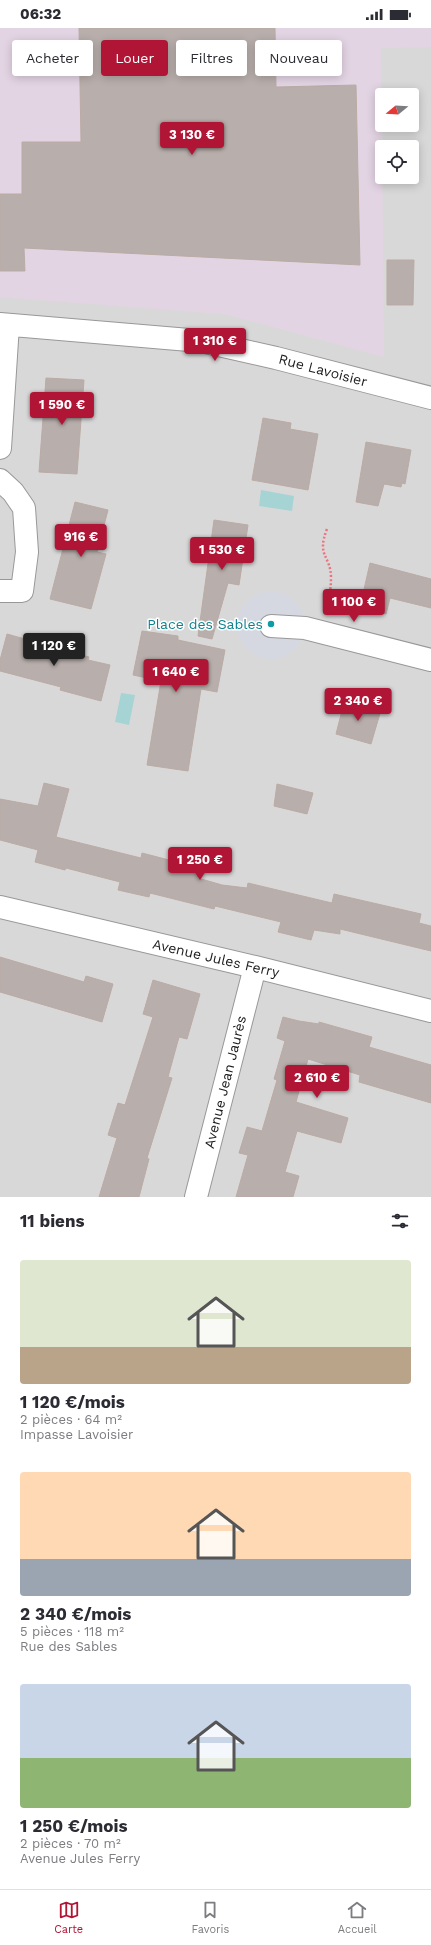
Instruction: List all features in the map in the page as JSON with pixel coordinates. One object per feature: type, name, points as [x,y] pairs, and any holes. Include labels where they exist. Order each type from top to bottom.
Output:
[{"type":"street","name":"Rue Lavoisier","points":[[4,324],[200,341],[276,358],[431,398]]},
{"type":"street","points":[[0,448],[4,324]]},
{"type":"street","points":[[0,480],[13,492],[24,508],[27,552],[22,590],[0,591]]},
{"type":"street","points":[[271,626],[305,628],[431,660]]},
{"type":"street","name":"Avenue Jules Ferry","points":[[0,907],[255,967],[431,1011]]},
{"type":"street","name":"Avenue Jean Jaurès","points":[[196,1197],[255,967]]},
{"type":"path","points":[[327,529],[322,541],[323,552],[331,578],[330,608]]},
{"type":"shaded area","points":[[0,28],[431,28],[431,1197],[0,1197]]},
{"type":"shaded area","points":[[0,28],[431,28],[431,47],[381,48],[381,88],[375,88],[375,132],[382,132],[382,140],[375,140],[375,184],[382,184],[384,357],[225,314],[0,297]]},
{"type":"shaded area","name":"Place des Sables","points":[[271,591],[284,594],[295,601],[302,612],[305,625],[302,638],[295,649],[284,656],[271,659],[258,656],[247,649],[240,638],[237,625],[240,612],[247,601],[258,594]]},
{"type":"water","points":[[261,490],[294,496],[292,511],[259,506]]},
{"type":"water","points":[[121,693],[135,695],[129,725],[115,722]]},
{"type":"building","points":[[79,28],[275,28],[275,40],[255,40],[255,76],[276,76],[276,87],[356,85],[360,265],[24,248],[25,271],[0,271],[0,194],[22,194],[22,142],[81,142],[80,76],[93,76],[93,40],[79,40]]},
{"type":"building","points":[[387,260],[414,260],[413,305],[387,305]]},
{"type":"building","points":[[46,378],[84,380],[77,474],[39,472]]},
{"type":"building","points":[[263,418],[291,423],[290,429],[318,434],[308,490],[252,480]]},
{"type":"building","points":[[366,442],[411,450],[405,484],[402,483],[401,487],[384,484],[378,506],[356,502]]},
{"type":"building","points":[[75,502],[108,510],[97,552],[106,554],[91,609],[50,599]]},
{"type":"building","points":[[214,520],[248,525],[239,585],[228,583],[212,639],[198,636]]},
{"type":"building","points":[[370,563],[431,579],[431,608],[390,598],[386,614],[360,607]]},
{"type":"building","points":[[142,631],[178,636],[178,640],[225,650],[217,692],[201,689],[188,771],[147,765],[161,681],[133,675]]},
{"type":"building","points":[[7,634],[89,657],[88,660],[110,665],[101,701],[60,690],[61,687],[0,671],[0,660]]},
{"type":"building","points":[[345,699],[381,710],[371,744],[336,734]]},
{"type":"building","points":[[44,783],[69,789],[56,837],[141,858],[142,853],[200,868],[198,878],[222,885],[247,888],[248,883],[332,903],[334,894],[421,914],[419,923],[431,926],[431,951],[340,929],[340,934],[314,930],[311,940],[278,932],[281,922],[215,906],[214,909],[150,893],[149,897],[118,890],[120,882],[66,868],[65,870],[35,862],[38,850],[0,840],[0,799],[38,806]]},
{"type":"building","points":[[277,784],[313,793],[307,814],[274,806]]},
{"type":"building","points":[[0,957],[84,982],[86,976],[113,984],[102,1022],[0,992]]},
{"type":"building","points":[[153,980],[200,994],[187,1039],[179,1037],[168,1077],[172,1078],[147,1158],[149,1159],[139,1197],[99,1197],[117,1138],[108,1135],[118,1103],[125,1105],[153,1017],[143,1014]]},
{"type":"building","points":[[283,1017],[319,1024],[319,1022],[372,1037],[369,1047],[431,1065],[431,1103],[359,1082],[360,1075],[308,1059],[296,1102],[348,1118],[341,1143],[297,1131],[285,1172],[299,1176],[293,1197],[236,1197],[248,1155],[239,1153],[247,1127],[262,1131],[277,1080],[274,1079],[285,1041],[277,1038]]},
{"type":"place","name":"Place des Sables","points":[[271,624]]}]
